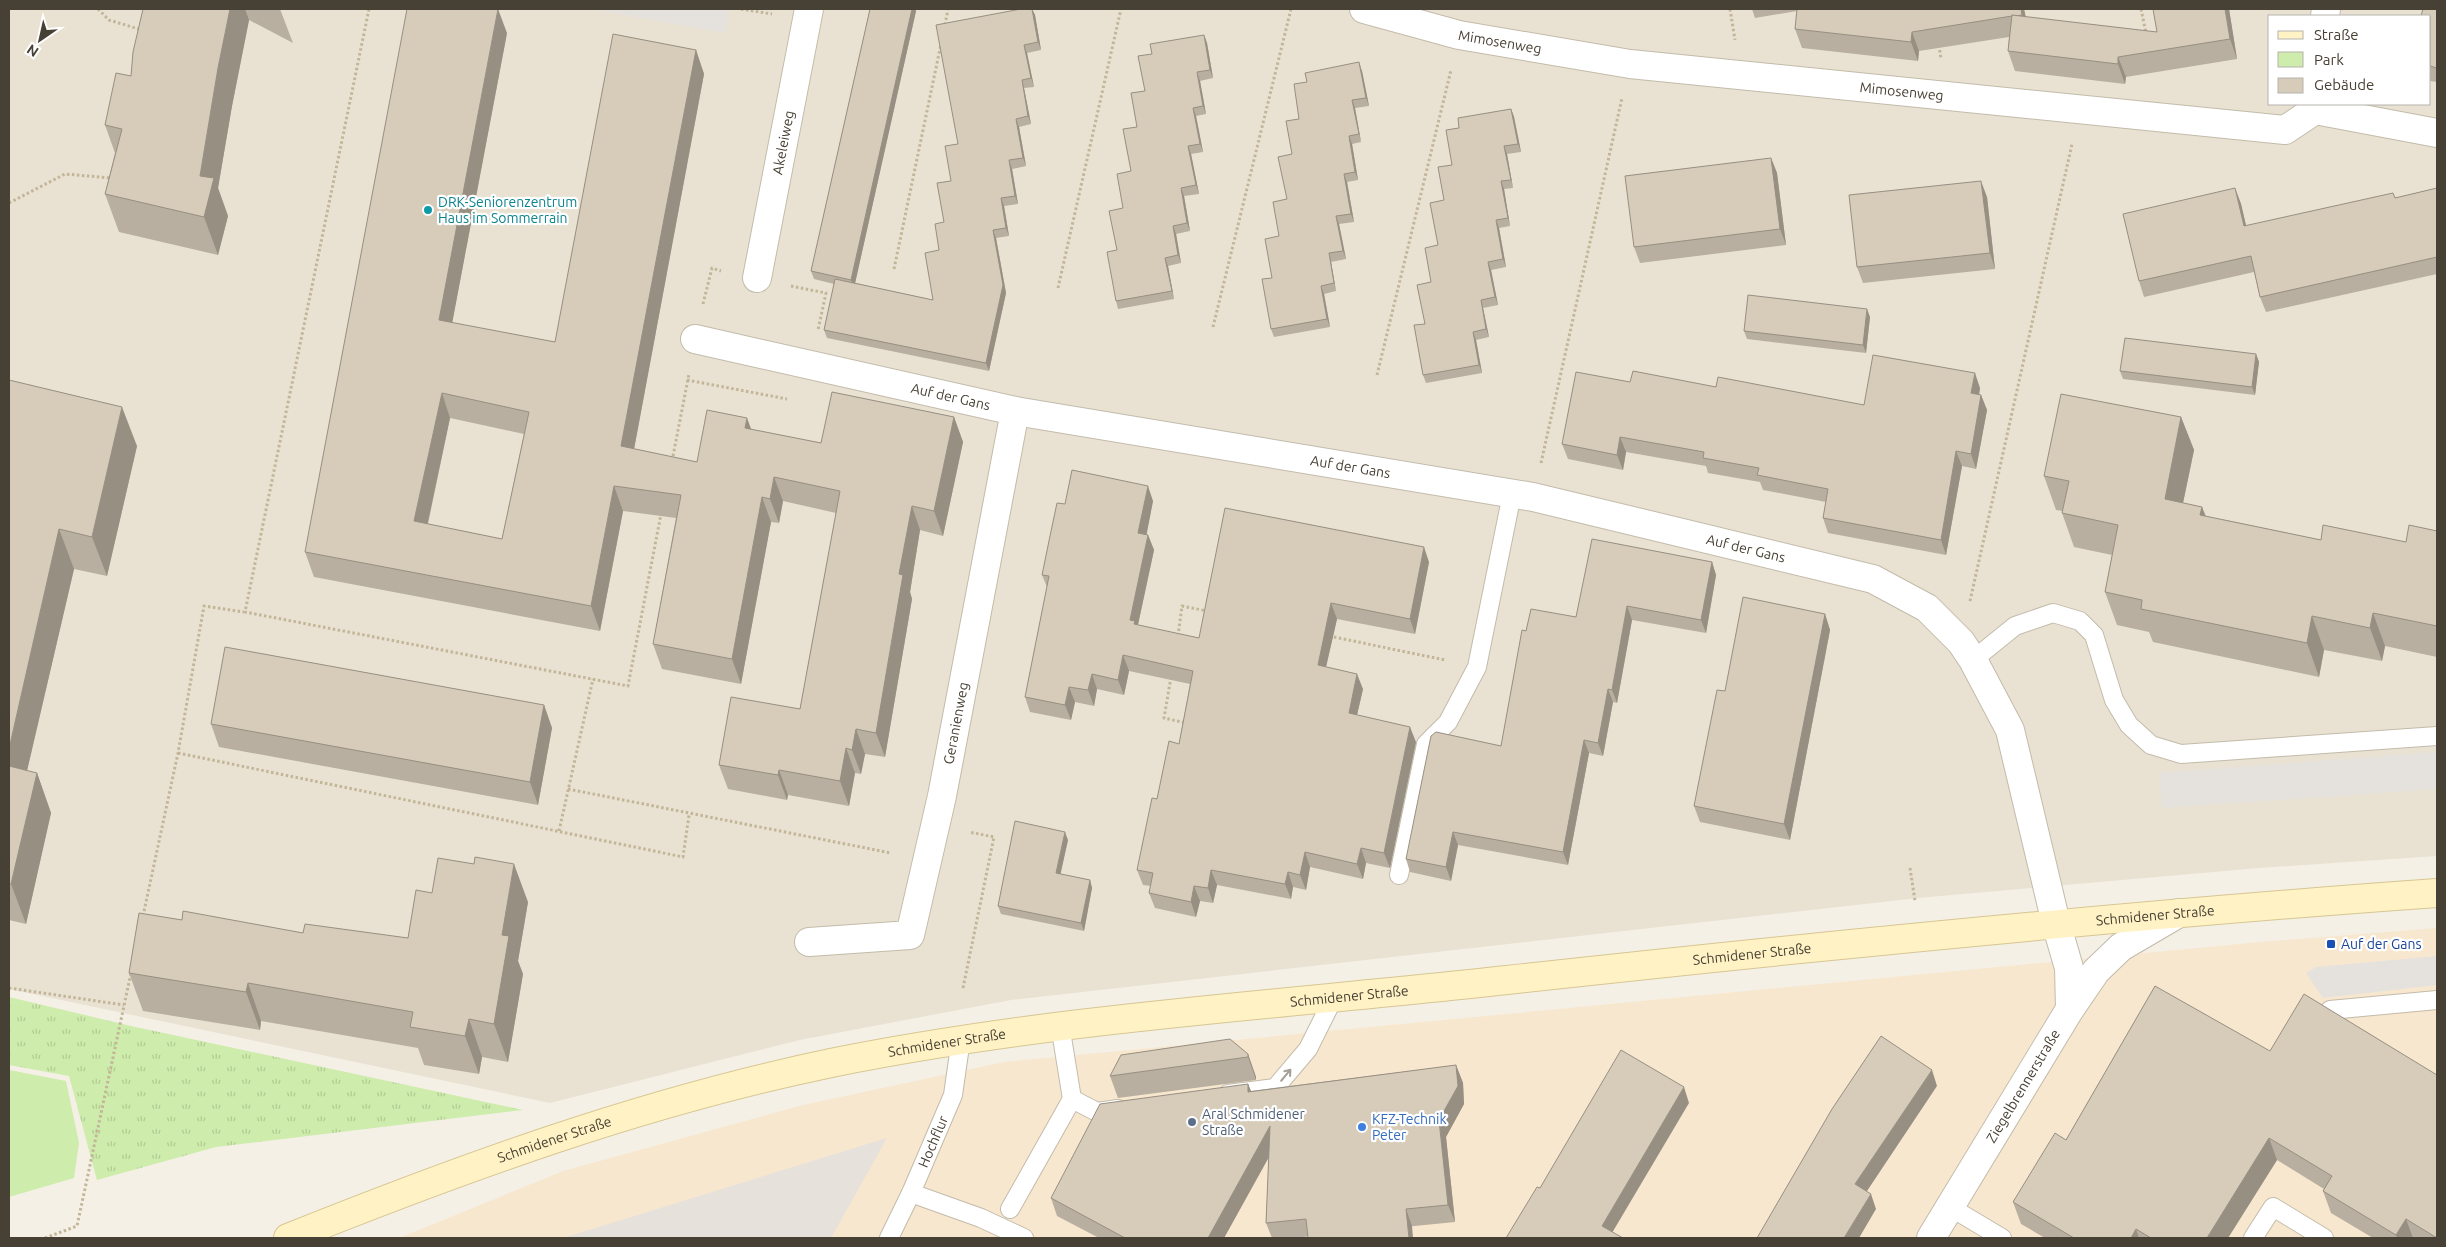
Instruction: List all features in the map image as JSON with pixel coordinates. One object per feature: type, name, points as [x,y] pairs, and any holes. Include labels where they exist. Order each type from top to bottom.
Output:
[{"type":"main road","name":"Schmidener Straße","points":[[288,1238],[552,1138],[674,1101],[829,1064],[961,1039],[1060,1025],[1333,999],[1793,949],[2056,923],[2437,893]]},
{"type":"street","name":"Akeleiweg","points":[[757,278],[808,9]]},
{"type":"street","name":"Mimosenweg","points":[[1364,9],[1459,35],[1630,64],[2286,130],[2315,107],[2437,133]]},
{"type":"street","name":"Auf der Gans","points":[[695,340],[1015,411],[1523,495],[1873,579],[1927,608],[1967,651],[2010,730],[2056,923]]},
{"type":"street","name":"Geranienweg","points":[[809,942],[910,935],[935,825],[1015,411]]},
{"type":"street","name":"Ziegelbrennerstraße","points":[[1931,1238],[2070,1009],[2096,971],[2121,947],[2179,913]]},
{"type":"street","points":[[2056,923],[2069,968],[2070,1009]]},
{"type":"lane","points":[[1399,875],[1426,744],[1448,722],[1477,667],[1523,495]]},
{"type":"lane","points":[[1967,651],[2016,626],[2053,613],[2080,621],[2094,635],[2114,700],[2129,724],[2151,745],[2181,754],[2437,736]]},
{"type":"lane","points":[[1216,1096],[1275,1088],[1308,1049],[1333,999]]},
{"type":"lane","points":[[2330,1010],[2437,1000]]},
{"type":"lane","points":[[1010,1209],[1072,1099],[1060,1025]]},
{"type":"lane","name":"Hochflur","points":[[889,1238],[953,1095],[961,1039]]},
{"type":"lane","points":[[1072,1099],[1097,1112],[1137,1107]]},
{"type":"lane","points":[[911,1192],[981,1218],[1024,1238]]},
{"type":"lane","points":[[1950,1207],[2002,1238]]},
{"type":"lane","points":[[2254,1238],[2273,1207],[2324,1238]]},
{"type":"path","points":[[98,9],[109,20],[147,31]]},
{"type":"path","points":[[244,612],[369,9]]},
{"type":"path","points":[[944,28],[948,9]]},
{"type":"path","points":[[1058,288],[1121,9]]},
{"type":"path","points":[[1213,327],[1291,9]]},
{"type":"path","points":[[2141,9],[2146,36]]},
{"type":"path","points":[[1377,375],[1459,35]]},
{"type":"path","points":[[894,269],[942,38]]},
{"type":"path","points":[[1938,38],[1948,96]]},
{"type":"path","points":[[1523,495],[1630,64]]},
{"type":"path","points":[[1967,651],[2080,109]]},
{"type":"path","points":[[9,203],[65,174],[116,178]]},
{"type":"path","points":[[671,466],[688,380]]},
{"type":"path","points":[[143,917],[178,753],[204,606],[244,612],[628,686],[663,504]]},
{"type":"path","points":[[1176,643],[1182,606],[1211,612]]},
{"type":"path","points":[[1325,636],[1477,667]]},
{"type":"path","points":[[1172,672],[1164,718],[1192,724]]},
{"type":"path","points":[[559,831],[593,679]]},
{"type":"path","points":[[178,753],[683,857],[689,814]]},
{"type":"path","points":[[568,789],[927,860]]},
{"type":"path","points":[[935,825],[994,837],[962,988]]},
{"type":"path","points":[[45,1238],[76,1226],[132,966]]},
{"type":"path","points":[[9,988],[124,1004]]},
{"type":"shaded area","points":[[9,9],[2437,9],[2437,856],[2259,868],[1918,898],[1011,1000],[800,1040],[550,1103],[9,989]]},
{"type":"shaded area","points":[[590,9],[729,9],[725,33]]},
{"type":"shaded area","points":[[2437,752],[2437,789],[2162,808],[2159,773]]},
{"type":"shaded area","points":[[2437,928],[2437,1238],[399,1238],[563,1171],[803,1105],[1004,1062],[2260,942]]},
{"type":"shaded area","points":[[2437,956],[2437,985],[2323,998],[2306,973],[2316,967]]},
{"type":"shaded area","points":[[887,1138],[831,1238],[563,1238]]},
{"type":"green space","points":[[9,997],[131,1026],[523,1110],[216,1147],[97,1180],[69,1076],[9,1065]]},
{"type":"green space","points":[[9,1070],[66,1081],[79,1143],[74,1178],[9,1197]]},
{"type":"building","points":[[143,9],[230,9],[200,176],[214,178],[204,217],[105,194],[122,129],[105,125],[116,73],[131,76],[133,52]]},
{"type":"building","points":[[407,9],[498,9],[439,320],[555,342],[613,34],[696,50],[621,446],[697,462],[707,410],[747,418],[745,428],[821,443],[832,392],[954,417],[934,511],[912,506],[899,574],[903,575],[876,733],[856,729],[852,750],[846,748],[840,781],[779,770],[778,775],[719,765],[731,697],[800,709],[840,491],[774,477],[770,499],[762,497],[732,659],[653,644],[681,495],[614,486],[591,606],[305,552]],"holes":[[[442,393],[529,412],[502,539],[414,521]]]},
{"type":"building","points":[[870,9],[912,9],[851,280],[811,271]]},
{"type":"building","points":[[1021,9],[1032,9],[1038,42],[1024,45],[1031,78],[1022,80],[1028,116],[1016,119],[1023,158],[1009,160],[1015,196],[1001,198],[1006,228],[993,230],[1003,285],[986,363],[824,330],[835,279],[933,300],[925,253],[939,250],[935,224],[944,222],[937,183],[951,181],[945,146],[958,144],[936,25]]},
{"type":"building","points":[[1797,9],[2021,9],[2022,15],[2012,15],[1912,32],[1911,42],[1795,29]]},
{"type":"building","points":[[2153,9],[2225,9],[2230,39],[2118,57],[2118,64],[2008,51],[2012,15],[2157,32]]},
{"type":"building","points":[[2423,9],[2437,9],[2437,68],[2431,66],[2431,15],[2421,15]]},
{"type":"building","points":[[1204,35],[1210,70],[1197,72],[1203,106],[1193,108],[1200,144],[1188,146],[1196,185],[1181,188],[1187,223],[1173,226],[1178,255],[1165,258],[1172,291],[1116,301],[1107,252],[1117,250],[1109,211],[1123,208],[1117,174],[1131,171],[1123,129],[1137,127],[1131,93],[1145,91],[1138,56],[1152,54],[1150,44]]},
{"type":"building","points":[[1359,62],[1366,98],[1352,100],[1359,134],[1349,136],[1355,172],[1344,174],[1351,214],[1336,216],[1343,251],[1329,253],[1334,283],[1321,286],[1327,319],[1271,329],[1262,279],[1272,278],[1265,239],[1279,236],[1273,202],[1287,199],[1278,157],[1292,154],[1286,121],[1299,119],[1294,84],[1307,82],[1305,73]]},
{"type":"building","points":[[1511,109],[1518,144],[1504,146],[1511,180],[1501,181],[1508,218],[1496,220],[1503,259],[1488,262],[1495,297],[1481,300],[1486,329],[1473,332],[1479,365],[1423,375],[1414,325],[1425,324],[1417,285],[1431,282],[1425,248],[1438,245],[1430,203],[1444,200],[1438,167],[1452,165],[1446,130],[1459,128],[1458,118]]},
{"type":"building","points":[[1771,158],[1780,229],[1634,247],[1625,176]]},
{"type":"building","points":[[1981,181],[1990,253],[1857,267],[1849,195]]},
{"type":"building","points":[[2235,188],[2244,226],[2393,193],[2395,198],[2437,188],[2437,257],[2260,297],[2251,256],[2139,281],[2123,214]]},
{"type":"building","points":[[1748,295],[1867,309],[1863,345],[1744,331]]},
{"type":"building","points":[[2125,338],[2256,354],[2252,387],[2120,371]]},
{"type":"building","points":[[1873,355],[1975,373],[1971,393],[1981,395],[1971,454],[1956,451],[1941,540],[1823,518],[1828,489],[1757,475],[1759,468],[1703,458],[1704,452],[1620,437],[1617,455],[1562,444],[1576,372],[1630,382],[1633,371],[1716,387],[1718,377],[1864,405]]},
{"type":"building","points":[[9,380],[122,407],[92,537],[59,529],[9,749]]},
{"type":"building","points":[[2061,394],[2181,417],[2165,499],[2202,507],[2200,515],[2321,540],[2323,525],[2406,542],[2409,525],[2437,531],[2437,626],[2373,613],[2370,628],[2312,616],[2307,643],[2141,609],[2142,600],[2105,592],[2118,525],[2062,513],[2069,481],[2044,476]]},
{"type":"building","points":[[1072,470],[1148,486],[1138,533],[1148,535],[1130,620],[1135,621],[1134,624],[1199,638],[1225,508],[1424,547],[1410,619],[1331,603],[1318,665],[1357,674],[1349,713],[1410,727],[1384,853],[1361,848],[1357,864],[1305,852],[1300,875],[1288,872],[1285,884],[1211,870],[1208,888],[1194,886],[1191,902],[1149,893],[1153,873],[1137,870],[1152,798],[1157,799],[1169,741],[1179,744],[1193,671],[1123,655],[1118,680],[1092,674],[1088,690],[1069,687],[1065,705],[1025,697],[1049,576],[1042,575],[1050,536],[1057,503],[1065,504]]},
{"type":"building","points":[[1592,539],[1712,562],[1701,620],[1627,606],[1612,690],[1608,689],[1598,743],[1584,740],[1563,852],[1453,832],[1446,867],[1406,859],[1431,736],[1436,732],[1501,746],[1522,630],[1526,631],[1531,609],[1576,617]]},
{"type":"building","points":[[1743,597],[1825,614],[1784,824],[1694,806],[1717,690],[1725,691]]},
{"type":"building","points":[[225,647],[544,705],[530,782],[211,724]]},
{"type":"building","points":[[9,766],[37,773],[11,884],[9,884]]},
{"type":"building","points":[[1015,821],[1065,832],[1056,873],[1090,880],[1081,923],[998,906]]},
{"type":"building","points":[[475,857],[514,864],[502,935],[509,936],[494,1024],[469,1019],[465,1036],[410,1027],[413,1012],[248,983],[246,992],[129,973],[139,913],[182,920],[183,911],[303,933],[305,924],[408,938],[416,890],[432,893],[438,858],[474,864]]},
{"type":"building","points":[[2155,986],[2270,1051],[2304,994],[2437,1075],[2437,1238],[2406,1219],[2396,1235],[2323,1191],[2332,1176],[2269,1138],[2207,1238],[2151,1238],[2136,1229],[2131,1238],[2074,1238],[2013,1202],[2055,1133],[2066,1140]]},
{"type":"building","points":[[1881,1036],[1932,1070],[1855,1184],[1871,1194],[1844,1238],[1757,1238],[1832,1109]]},
{"type":"building","points":[[1230,1039],[1248,1054],[1248,1057],[1110,1076],[1121,1055]]},
{"type":"building","points":[[1621,1050],[1684,1087],[1602,1226],[1623,1238],[1506,1238],[1537,1187],[1540,1188]]},
{"type":"building","points":[[1456,1065],[1458,1086],[1439,1120],[1448,1205],[1406,1209],[1409,1238],[1308,1238],[1306,1219],[1266,1223],[1270,1126],[1208,1238],[1125,1238],[1051,1198],[1100,1104],[1248,1084],[1248,1092]]},
{"type":"place","name":"DRK-Seniorenzentrum Haus im Sommerrain","points":[[428,210]]},
{"type":"place","name":"Auf der Gans","points":[[2331,944]]},
{"type":"place","name":"Aral Schmidener Straße","points":[[1192,1122]]},
{"type":"place","name":"KFZ-Technik Peter","points":[[1362,1127]]}]
